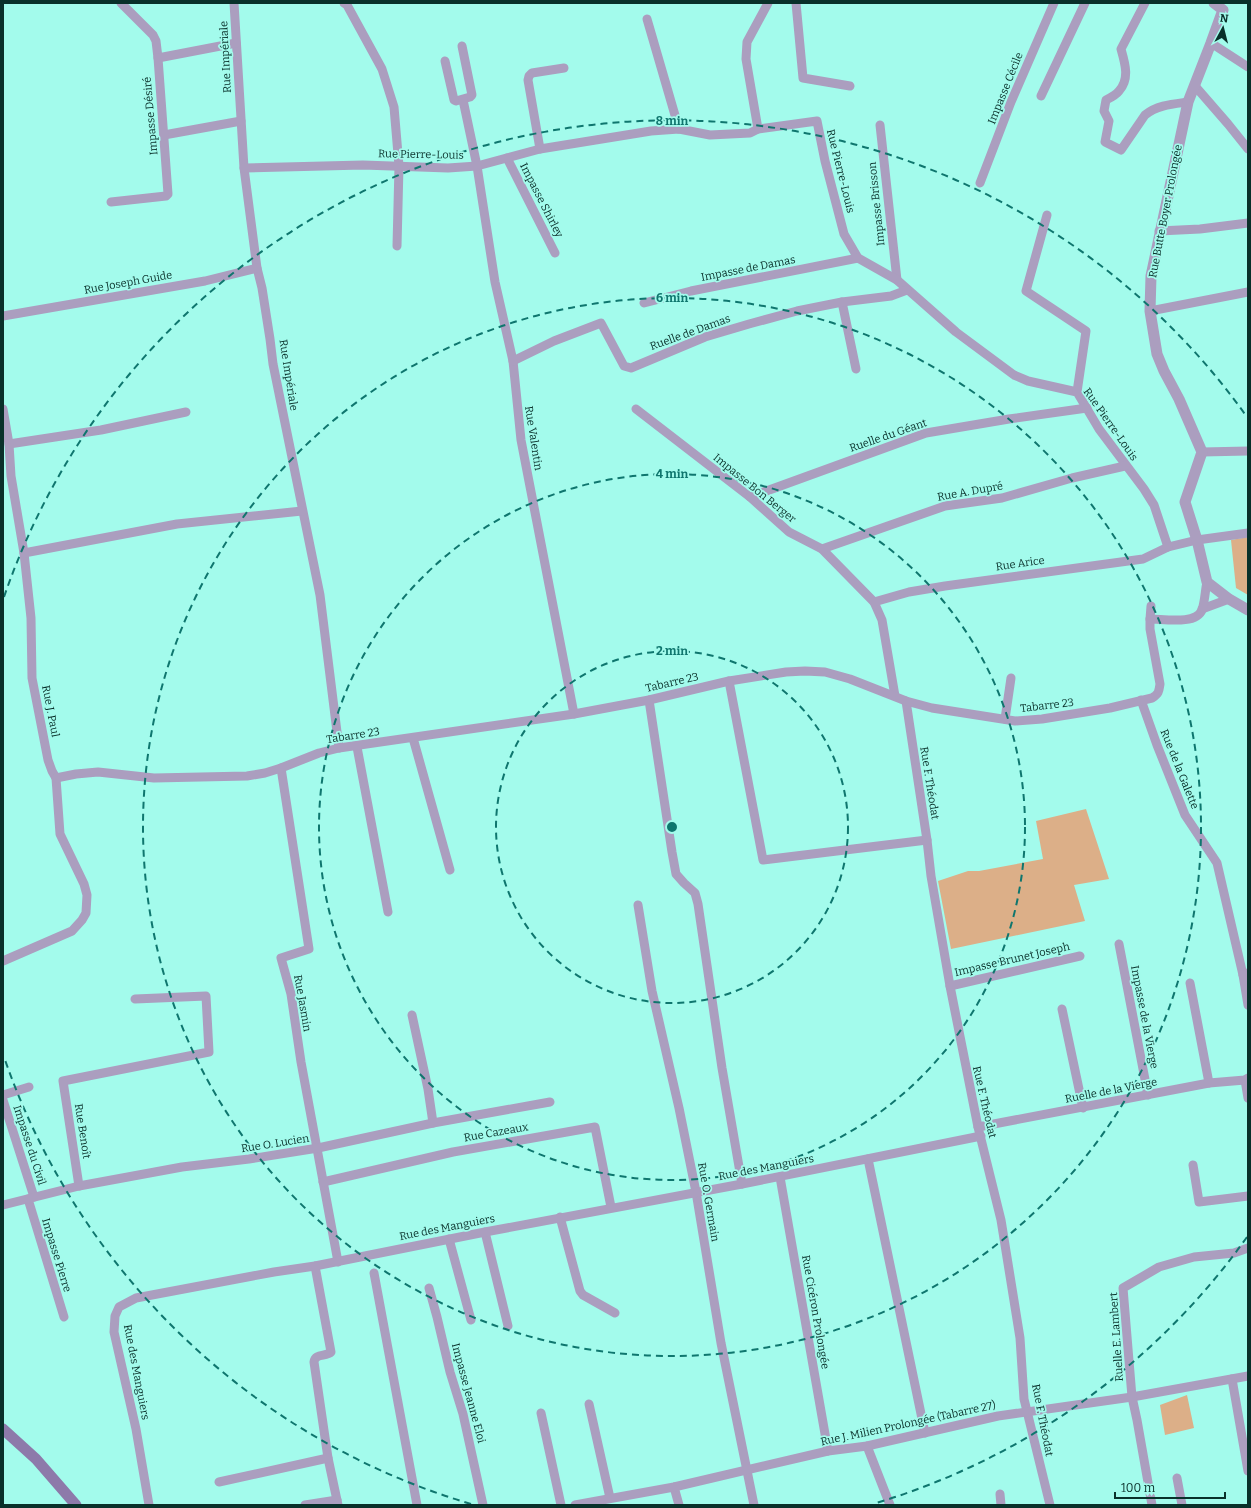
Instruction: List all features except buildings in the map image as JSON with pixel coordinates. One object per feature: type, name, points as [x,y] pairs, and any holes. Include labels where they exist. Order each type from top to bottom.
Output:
[{"type":"main road","points":[[5,1434],[36,1459],[76,1505]]},
{"type":"street","name":"Impasse Désiré","points":[[111,202],[167,195],[164,135],[156,41],[153,35],[122,3]]},
{"type":"street","name":"Rue Impériale","points":[[234,3],[244,168],[256,268],[262,288],[270,339],[272,364],[320,595],[339,748]]},
{"type":"street","points":[[344,3],[347,5],[382,69],[394,107],[399,166],[397,246]]},
{"type":"street","points":[[758,129],[746,59],[747,42],[768,3]]},
{"type":"street","points":[[796,3],[803,78],[850,86]]},
{"type":"street","name":"Impasse Cécile","points":[[980,184],[1011,102],[1054,3]]},
{"type":"street","points":[[1041,96],[1084,3]]},
{"type":"street","points":[[1145,3],[1122,49],[1126,77],[1119,92],[1106,100],[1104,111],[1109,121],[1105,142],[1121,150],[1145,115],[1149,112],[1167,105],[1188,102]]},
{"type":"street","name":"Rue Butte Boyer Prolongée","points":[[1202,452],[1179,399],[1159,360],[1150,311],[1151,276],[1159,231],[1188,102],[1222,10],[1214,3]]},
{"type":"street","points":[[647,19],[679,129]]},
{"type":"street","points":[[158,58],[236,43]]},
{"type":"street","points":[[1211,43],[1248,67]]},
{"type":"street","points":[[445,61],[454,100],[456,101],[470,98],[472,95],[462,46]]},
{"type":"street","points":[[540,149],[528,80],[529,76],[532,74],[564,68]]},
{"type":"street","points":[[1194,86],[1248,148]]},
{"type":"street","name":"Rue Valentin","points":[[463,100],[477,166],[495,282],[513,361],[521,440],[574,714]]},
{"type":"street","points":[[164,135],[241,121]]},
{"type":"street","name":"Rue Pierre-Louis","points":[[244,168],[364,165],[448,168],[477,166],[540,149],[651,131],[679,129],[710,135],[750,133],[758,129],[817,121],[825,161],[844,234],[858,258],[897,280],[956,332],[1014,375],[1028,382],[1077,392],[1099,429],[1125,466],[1144,489],[1154,505],[1168,548]]},
{"type":"street","name":"Impasse Brisson","points":[[880,125],[897,280]]},
{"type":"street","name":"Impasse Shirley","points":[[507,158],[555,253]]},
{"type":"street","points":[[1048,215],[1026,291],[1086,331],[1077,392]]},
{"type":"street","points":[[1159,231],[1200,229],[1248,223]]},
{"type":"street","name":"Impasse de Damas","points":[[644,303],[691,291],[858,258]]},
{"type":"street","name":"Rue Joseph Guide","points":[[3,316],[205,281],[256,268]]},
{"type":"street","name":"Ruelle de Damas","points":[[513,361],[554,341],[601,323],[624,366],[630,368],[705,337],[797,311],[842,302],[891,296],[907,290]]},
{"type":"street","points":[[1150,311],[1248,292]]},
{"type":"street","points":[[842,302],[856,369]]},
{"type":"street","name":"Ruelle du Géant","points":[[750,497],[926,433],[1087,408]]},
{"type":"street","name":"Rue J. Paul","points":[[3,409],[9,444],[11,476],[24,553],[31,618],[32,678],[48,760],[52,772],[56,778],[60,834],[84,884],[87,895],[86,913],[72,931],[3,961]]},
{"type":"street","name":"Impasse Bon Berger","points":[[636,409],[750,497],[789,532],[822,549],[874,602],[882,620],[895,696]]},
{"type":"street","points":[[9,444],[101,430],[186,412]]},
{"type":"street","points":[[1202,610],[1207,582],[1197,540],[1185,502],[1202,452],[1248,451]]},
{"type":"street","name":"Rue A. Dupré","points":[[822,549],[945,506],[1002,498],[1072,478],[1125,466]]},
{"type":"street","points":[[24,553],[177,524],[302,511]]},
{"type":"street","points":[[1168,548],[1197,540],[1248,533]]},
{"type":"street","name":"Rue Arice","points":[[874,602],[909,592],[944,586],[1143,559],[1168,548]]},
{"type":"street","points":[[1207,582],[1229,599],[1248,610]]},
{"type":"street","points":[[1151,606],[1150,619],[1187,620],[1194,618],[1202,610],[1229,599]]},
{"type":"street","name":"Tabarre 23","points":[[56,778],[98,772],[154,778],[247,776],[281,768],[319,753],[339,748],[357,747],[574,714],[649,700],[728,681],[786,672],[825,672],[850,679],[906,701],[932,708],[1015,721],[1042,719],[1110,708],[1152,698],[1157,695],[1160,684],[1150,629],[1150,619]]},
{"type":"street","points":[[1005,719],[1011,678]]},
{"type":"street","points":[[728,681],[763,860],[927,840]]},
{"type":"street","points":[[649,700],[676,874],[695,893],[698,904],[722,1068],[742,1184]]},
{"type":"street","name":"Rue de la Galette","points":[[1141,700],[1185,815],[1217,863],[1245,974]]},
{"type":"street","name":"Rue F. Théodat","points":[[906,701],[931,876],[950,986],[978,1127],[1001,1220],[1020,1338],[1024,1399],[1050,1505]]},
{"type":"street","points":[[413,738],[450,870]]},
{"type":"street","points":[[357,747],[388,912]]},
{"type":"street","name":"Rue Jasmin","points":[[281,768],[309,949],[281,958],[291,994],[300,1062],[318,1148],[338,1262]]},
{"type":"street","name":"Rue O. Germain","points":[[638,904],[652,991],[679,1108],[696,1192],[721,1343],[754,1505]]},
{"type":"street","name":"Impasse de la Vierge","points":[[1119,944],[1148,1095]]},
{"type":"street","name":"Impasse Brunet Joseph","points":[[950,986],[1080,956]]},
{"type":"street","points":[[1245,974],[1248,1005]]},
{"type":"street","points":[[1190,983],[1209,1083]]},
{"type":"street","name":"Rue Benoît","points":[[79,1186],[63,1081],[209,1052],[206,996],[135,999]]},
{"type":"street","points":[[1062,1009],[1083,1108]]},
{"type":"street","points":[[412,1014],[428,1089],[433,1123]]},
{"type":"street","points":[[1247,1079],[1248,1098]]},
{"type":"street","name":"Ruelle de la Vierge","points":[[978,1127],[1209,1083],[1247,1079]]},
{"type":"street","name":"Impasse du Civil","points":[[3,1095],[29,1087]]},
{"type":"street","name":"Impasse du Civil","points":[[3,1100],[31,1198]]},
{"type":"street","name":"Rue O. Lucien","points":[[3,1205],[79,1186],[182,1167],[249,1159],[318,1148],[433,1123],[550,1102]]},
{"type":"street","name":"Rue Cazeaux","points":[[323,1182],[453,1152],[595,1127],[611,1207]]},
{"type":"street","name":"Rue des Manguiers","points":[[149,1505],[136,1429],[114,1332],[115,1316],[119,1306],[136,1298],[274,1272],[338,1262],[611,1207],[742,1184],[981,1136]]},
{"type":"street","points":[[868,1159],[925,1433]]},
{"type":"street","points":[[1193,1165],[1199,1202],[1248,1196]]},
{"type":"street","name":"Rue Cicéron Prolongée","points":[[780,1176],[828,1451]]},
{"type":"street","name":"Impasse Pierre","points":[[31,1198],[64,1317]]},
{"type":"street","points":[[560,1217],[580,1291],[583,1295],[615,1313]]},
{"type":"street","points":[[485,1232],[508,1326]]},
{"type":"street","points":[[449,1239],[471,1320]]},
{"type":"street","name":"Ruelle E. Lambert","points":[[1132,1397],[1123,1288],[1159,1267],[1194,1257],[1234,1253],[1248,1248]]},
{"type":"street","points":[[305,1505],[338,1502],[328,1458],[314,1362],[317,1357],[329,1354],[331,1352],[315,1266]]},
{"type":"street","points":[[374,1273],[417,1505]]},
{"type":"street","name":"Impasse Jeanne Eloi","points":[[428,1288],[437,1317],[450,1372],[463,1414],[483,1505]]},
{"type":"street","name":"Rue J. Milien Prolongée (Tabarre 27)","points":[[575,1505],[674,1487],[828,1451],[867,1446],[998,1416],[1132,1397],[1248,1376]]},
{"type":"street","points":[[1232,1379],[1248,1471]]},
{"type":"street","points":[[1132,1397],[1152,1505]]},
{"type":"street","points":[[589,1404],[610,1498]]},
{"type":"street","points":[[541,1413],[561,1505]]},
{"type":"street","points":[[867,1446],[890,1505]]},
{"type":"street","points":[[219,1482],[328,1458]]},
{"type":"street","points":[[1177,1478],[1182,1505]]},
{"type":"street","points":[[674,1487],[679,1505]]},
{"type":"street","points":[[1000,1494],[1002,1505]]},
{"type":"shaded area","points":[[1248,537],[1248,595],[1236,588],[1231,540]]},
{"type":"shaded area","points":[[1086,809],[1109,879],[1074,885],[1085,921],[951,949],[938,881],[968,871],[979,871],[1043,859],[1036,821]]},
{"type":"shaded area","points":[[1187,1395],[1194,1428],[1165,1435],[1160,1405]]}]
